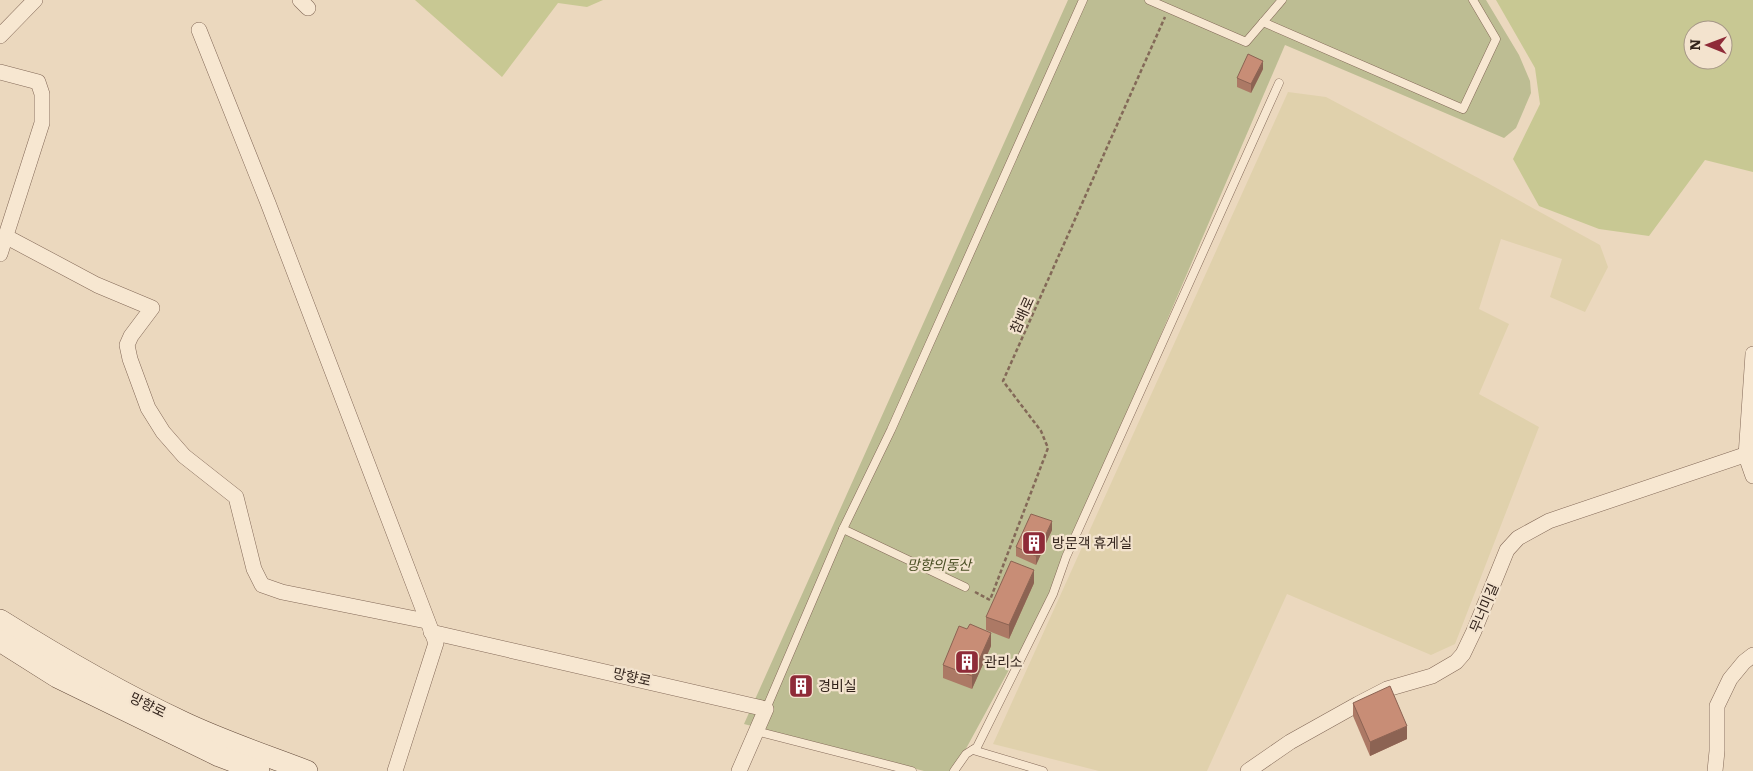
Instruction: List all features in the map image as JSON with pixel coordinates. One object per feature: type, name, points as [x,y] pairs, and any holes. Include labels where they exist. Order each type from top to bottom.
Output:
[{"type":"main road","name":"망향로","points":[[0,620],[44,648],[135,699],[231,743],[307,771]]},
{"type":"main road","name":"망향로","points":[[0,641],[65,681],[202,748],[258,771]]},
{"type":"street","points":[[0,36],[35,0]]},
{"type":"street","points":[[199,30],[268,203],[436,643],[395,771]]},
{"type":"street","points":[[0,72],[38,82],[42,94],[42,124],[0,254]]},
{"type":"street","name":"망향로","points":[[5,236],[97,285],[152,308],[131,336],[127,345],[130,359],[148,408],[164,432],[184,456],[236,497],[254,569],[262,586],[766,709]]},
{"type":"street","points":[[1753,354],[1750,454],[1753,476]]},
{"type":"street","name":"무너미길","points":[[1248,771],[1290,742],[1358,704],[1387,689],[1432,676],[1456,662],[1463,654],[1474,632],[1507,550],[1518,538],[1549,521],[1750,454]]},
{"type":"street","points":[[1715,771],[1717,706],[1730,679],[1744,662],[1753,655]]},
{"type":"street","points":[[739,771],[766,709]]},
{"type":"lane","points":[[766,709],[843,529],[891,430],[1083,0]]},
{"type":"lane","points":[[1149,0],[1246,42],[1282,0]]},
{"type":"lane","points":[[1263,22],[1463,109],[1496,40],[1473,0]]},
{"type":"lane","points":[[954,771],[966,754],[977,747],[1053,594],[1066,557],[1279,83]]},
{"type":"lane","points":[[843,529],[965,587]]},
{"type":"lane","points":[[756,731],[912,771]]},
{"type":"lane","points":[[973,750],[1043,771]]},
{"type":"path","name":"참배로","points":[[965,587],[990,600],[1048,448],[1041,431],[1003,381],[1169,8]]},
{"type":"shaded area","points":[[1288,92],[1326,97],[1482,180],[1600,245],[1608,267],[1585,312],[1550,297],[1562,259],[1501,239],[1479,309],[1509,324],[1479,394],[1539,427],[1455,644],[1431,655],[1287,594],[1207,771],[1099,771],[993,744]]},
{"type":"green space","points":[[415,0],[603,0],[587,7],[558,3],[502,77]]},
{"type":"green space","name":"망향의동산","points":[[1068,0],[1486,0],[1519,55],[1530,81],[1531,93],[1516,128],[1504,138],[1285,45],[1108,458],[1058,569],[1041,617],[1011,666],[962,756],[951,771],[924,771],[744,724]]},
{"type":"green space","points":[[1496,0],[1753,0],[1753,172],[1705,160],[1649,236],[1599,229],[1539,206],[1513,159],[1540,104],[1535,68]]},
{"type":"building","points":[[1248,54],[1263,61],[1251,84],[1237,78]]},
{"type":"building","name":"방문객 휴게실","points":[[1031,514],[1052,521],[1036,556],[1016,547]]},
{"type":"building","points":[[1011,561],[1034,570],[1009,625],[986,617]]},
{"type":"building","name":"관리소","points":[[970,624],[991,633],[972,676],[943,665],[959,626],[967,629]]},
{"type":"building","points":[[794,674],[810,681],[807,688],[791,682]]},
{"type":"building","points":[[1390,686],[1407,726],[1370,742],[1353,703]]},
{"type":"place","name":"방문객 휴게실","points":[[1034,543]]},
{"type":"place","name":"관리소","points":[[967,662]]},
{"type":"place","name":"경비실","points":[[801,686]]}]
